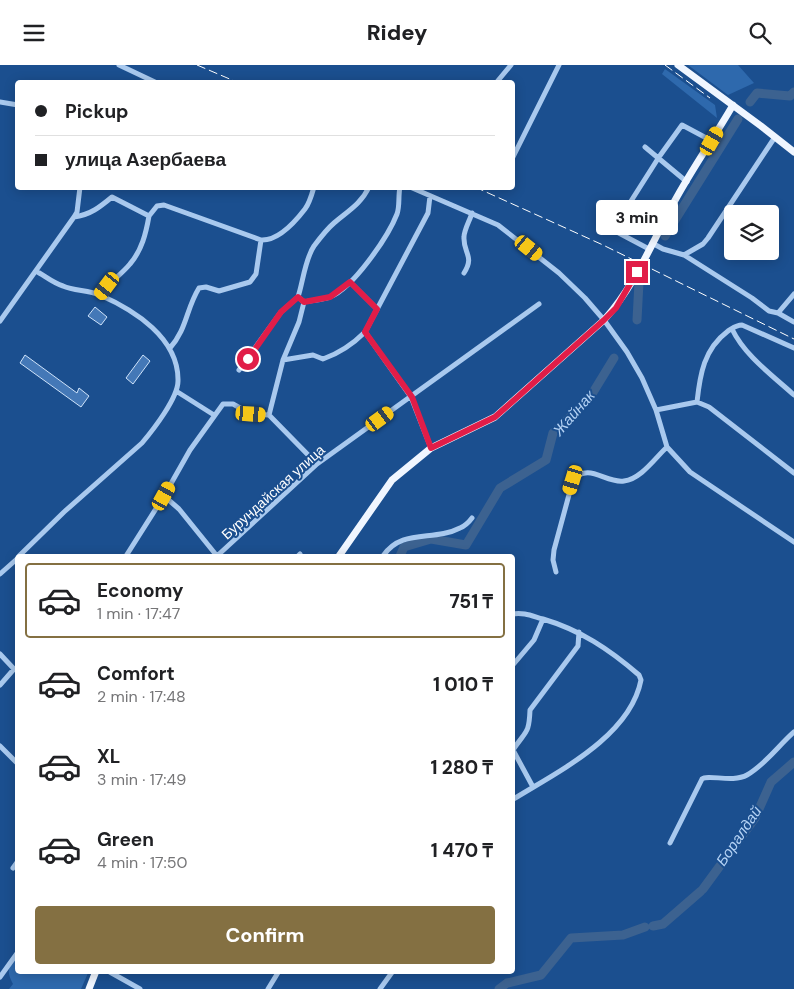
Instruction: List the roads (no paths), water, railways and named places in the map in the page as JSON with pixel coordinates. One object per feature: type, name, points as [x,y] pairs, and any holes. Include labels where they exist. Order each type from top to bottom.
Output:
[{"type":"main road","points":[[678,65],[794,153]]},
{"type":"main road","points":[[340,554],[392,480],[431,448],[495,417],[616,308],[686,181],[733,105]]},
{"type":"main road","points":[[89,989],[95,974]]},
{"type":"street","points":[[119,65],[150,80]]},
{"type":"street","points":[[499,80],[512,65]]},
{"type":"street","points":[[515,153],[559,65]]},
{"type":"street","points":[[0,102],[15,104]]},
{"type":"street","points":[[712,141],[682,125],[619,220],[615,231],[651,246],[684,255],[752,298],[769,311],[778,313],[794,322]]},
{"type":"street","points":[[684,255],[708,238],[775,137]]},
{"type":"street","points":[[645,147],[686,181]]},
{"type":"street","points":[[0,321],[74,217],[77,212],[80,190]]},
{"type":"street","points":[[100,295],[131,263],[145,238],[148,216],[157,206],[164,205],[262,241],[270,241],[306,208],[313,190]]},
{"type":"street","points":[[239,370],[281,312],[298,297],[307,259],[313,247],[333,223],[351,211],[365,196],[368,190]]},
{"type":"street","points":[[304,302],[330,297],[350,282],[369,261],[398,212],[400,190]]},
{"type":"street","points":[[417,190],[498,225],[559,273],[604,320],[627,352],[642,378],[656,410],[667,447],[690,472],[794,541]]},
{"type":"street","points":[[283,360],[313,355],[323,359],[335,355],[354,343],[365,332],[428,213],[430,196]]},
{"type":"street","points":[[74,217],[85,216],[112,197],[148,216]]},
{"type":"street","points":[[464,273],[469,265],[469,255],[464,238],[472,213]]},
{"type":"street","points":[[170,348],[180,337],[199,288],[206,287],[219,291],[250,282],[256,274],[262,241]]},
{"type":"street","points":[[21,554],[64,512],[142,443],[153,430],[176,391],[178,381],[176,363],[170,348],[133,312],[100,295],[63,287],[36,271]]},
{"type":"street","points":[[350,282],[377,309]]},
{"type":"street","points":[[778,313],[794,294]]},
{"type":"street","points":[[298,297],[304,302]]},
{"type":"street","points":[[269,415],[283,360],[299,322],[304,302]]},
{"type":"street","name":"Бурундайская улица","points":[[219,554],[317,464],[412,397],[538,303]]},
{"type":"street","points":[[697,402],[700,378],[708,352],[720,338],[737,325],[742,325],[794,348]]},
{"type":"street","points":[[732,329],[739,343],[748,353],[794,395]]},
{"type":"street","points":[[365,332],[412,397],[431,448]]},
{"type":"street","points":[[176,391],[214,415]]},
{"type":"street","points":[[656,410],[697,402],[709,407],[794,473]]},
{"type":"street","points":[[127,554],[190,450],[223,404],[233,405],[251,414],[269,415],[317,464]]},
{"type":"street","points":[[556,573],[553,560],[554,550],[573,480],[579,473],[586,472],[623,481],[637,477],[667,447]]},
{"type":"street","points":[[164,496],[179,509],[215,554]]},
{"type":"street","points":[[385,554],[392,545],[401,540],[446,533],[461,528],[472,518]]},
{"type":"street","points":[[0,574],[15,560]]},
{"type":"street","points":[[515,613],[523,613],[564,624],[613,654],[639,675],[642,680],[628,711],[582,757],[515,798]]},
{"type":"street","points":[[515,662],[534,640],[543,619]]},
{"type":"street","points":[[515,747],[530,723],[530,710],[578,646],[579,632]]},
{"type":"street","points":[[0,654],[15,668]]},
{"type":"street","points":[[0,685],[15,670]]},
{"type":"street","points":[[670,843],[702,779],[709,777],[726,780],[747,775],[794,732]]},
{"type":"street","points":[[0,746],[15,761]]},
{"type":"street","points":[[515,754],[533,787]]},
{"type":"street","points":[[0,977],[15,956]]},
{"type":"street","points":[[113,974],[140,989]]},
{"type":"street","points":[[268,989],[277,974]]},
{"type":"street","points":[[380,989],[391,974]]},
{"type":"waterway","points":[[750,102],[757,93],[790,96],[794,92]]},
{"type":"waterway","name":"Жайнак","points":[[665,236],[738,119]]},
{"type":"waterway","name":"Жайнак","points":[[637,320],[639,282]]},
{"type":"waterway","name":"Жайнак","points":[[401,554],[404,547],[431,539],[466,545],[500,488],[546,460],[553,433],[589,399],[614,358]]},
{"type":"waterway","name":"Боралдай","points":[[703,889],[755,818],[771,782],[794,762]]},
{"type":"waterway","name":"Боралдай","points":[[653,926],[663,924],[701,891]]},
{"type":"waterway","name":"Боралдай","points":[[499,989],[507,983],[541,975],[571,938],[623,935],[645,927]]},
{"type":"railway","points":[[197,65],[232,80]]},
{"type":"railway","points":[[665,65],[710,98]]},
{"type":"railway","points":[[482,190],[603,245],[794,339]]}]
